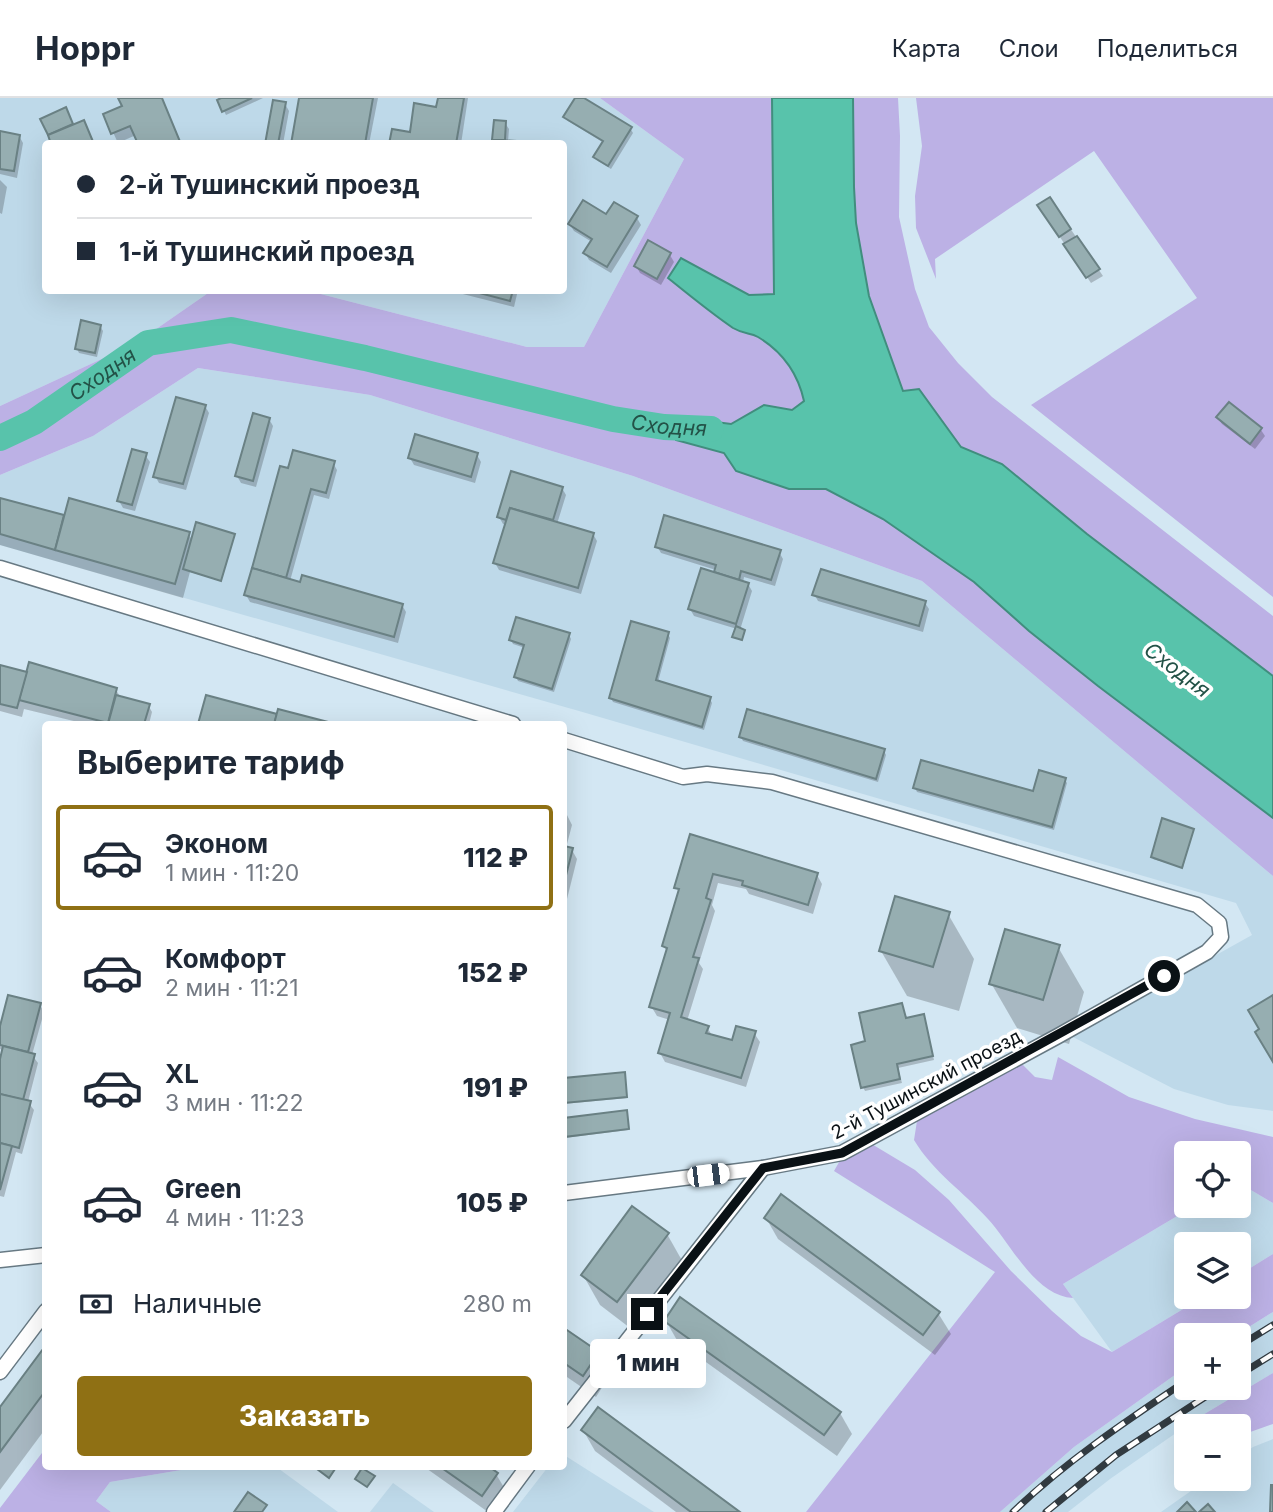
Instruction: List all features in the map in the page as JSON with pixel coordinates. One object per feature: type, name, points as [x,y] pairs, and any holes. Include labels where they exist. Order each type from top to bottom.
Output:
[{"type":"street","points":[[0,568],[503,721]]},
{"type":"street","name":"2-й Тушинский проезд","points":[[567,741],[683,777],[707,774],[772,782],[1197,905],[1219,923],[1221,937],[1207,952],[842,1153],[763,1168],[567,1193]]},
{"type":"street","points":[[567,1417],[763,1168]]},
{"type":"street","points":[[0,1260],[42,1255]]},
{"type":"street","points":[[0,1371],[42,1316]]},
{"type":"street","points":[[494,1512],[525,1470]]},
{"type":"shaded area","points":[[0,98],[600,98],[684,159],[584,347],[527,347],[321,294],[567,294],[567,140],[42,140],[42,294],[207,294],[136,343],[0,406]]},
{"type":"shaded area","points":[[600,98],[772,98],[774,294],[749,295],[681,258],[668,278],[733,328],[755,335],[775,349],[793,372],[805,401],[792,410],[764,405],[731,424],[676,440],[724,453],[736,471],[788,488],[826,489],[883,519],[974,582],[1029,631],[1273,818],[1273,876],[922,581],[633,476],[370,395],[198,368],[93,436],[0,475],[0,406],[136,343],[207,294],[321,294],[527,347],[584,347],[684,159]]},
{"type":"shaded area","points":[[853,98],[898,98],[899,217],[915,289],[929,327],[958,363],[992,397],[1273,616],[1273,676],[1087,534],[1002,464],[961,447],[919,389],[903,392],[869,296],[856,223]]},
{"type":"shaded area","points":[[916,98],[1273,98],[1273,597],[1031,405],[1197,298],[1094,151],[935,259],[936,279],[916,228],[915,196],[922,146]]},
{"type":"shaded area","points":[[198,368],[370,395],[633,476],[922,581],[1273,876],[1273,1111],[1228,1105],[1174,1089],[1071,1036],[1252,935],[1236,903],[0,545],[0,475],[93,436]]},
{"type":"shaded area","points":[[1058,1057],[1129,1097],[1195,1119],[1273,1137],[1273,1203],[1251,1190],[1251,1141],[1174,1141],[1174,1218],[1063,1284],[1073,1298],[1059,1295],[1035,1279],[988,1219],[939,1172],[914,1140],[917,1121],[1021,1063],[1035,1077],[1052,1080]]},
{"type":"shaded area","points":[[870,1143],[915,1170],[949,1200],[1011,1271],[1052,1311],[1081,1336],[1112,1352],[1183,1309],[1251,1309],[1251,1268],[1273,1254],[1273,1312],[1251,1326],[1251,1323],[1174,1323],[1174,1376],[1074,1447],[1000,1512],[806,1512],[995,1272],[834,1171],[842,1157]]},
{"type":"shaded area","points":[[1251,1190],[1273,1203],[1273,1254],[1251,1268],[1251,1232],[1174,1232],[1174,1309],[1183,1309],[1112,1352],[1063,1284],[1174,1218],[1251,1218]]},
{"type":"shaded area","points":[[1273,1312],[1273,1373],[1251,1386],[1251,1326]]},
{"type":"shaded area","points":[[1273,1373],[1273,1424],[1251,1432],[1251,1414],[1204,1414],[1228,1400],[1251,1400],[1251,1386]]},
{"type":"shaded area","points":[[1174,1376],[1174,1400],[1228,1400],[1204,1414],[1174,1414],[1174,1434],[1068,1512],[1000,1512],[1074,1447]]},
{"type":"shaded area","points":[[1273,1439],[1273,1512],[1161,1512],[1191,1491],[1251,1491],[1253,1447]]},
{"type":"shaded area","points":[[42,1453],[42,1470],[181,1470],[110,1482],[96,1501],[111,1512],[0,1512],[0,1508]]},
{"type":"shaded area","points":[[567,1457],[654,1512],[513,1512],[546,1470],[567,1470]]},
{"type":"shaded area","points":[[181,1470],[280,1470],[338,1512],[111,1512],[96,1501],[110,1482]]},
{"type":"shaded area","points":[[393,1483],[434,1512],[370,1512]]},
{"type":"water","points":[[772,98],[853,98],[856,223],[869,296],[903,391],[919,389],[961,447],[1002,464],[1087,534],[1273,676],[1273,818],[1098,686],[1029,631],[974,582],[883,519],[826,489],[789,489],[736,471],[724,453],[676,440],[677,417],[731,424],[764,405],[792,410],[804,401],[793,373],[775,350],[755,335],[733,328],[668,278],[681,258],[749,295],[774,294]]},
{"type":"building","points":[[118,98],[162,98],[179,140],[136,140],[130,126],[111,134],[103,114],[122,106]]},
{"type":"building","points":[[252,98],[222,112],[217,100]]},
{"type":"building","points":[[299,98],[373,98],[366,140],[292,140]]},
{"type":"building","points":[[438,98],[464,98],[457,140],[390,140],[392,129],[410,132],[414,103],[436,107]]},
{"type":"building","points":[[575,98],[584,98],[632,127],[608,166],[593,157],[603,141],[563,117]]},
{"type":"building","points":[[273,100],[286,102],[279,140],[266,140]]},
{"type":"building","points":[[66,107],[73,124],[48,135],[40,119]]},
{"type":"building","points":[[84,120],[92,140],[50,140],[48,135]]},
{"type":"building","points":[[494,120],[506,121],[505,140],[492,140]]},
{"type":"building","points":[[0,131],[20,135],[14,171],[0,169]]},
{"type":"building","points":[[1050,197],[1071,229],[1059,237],[1037,205]]},
{"type":"building","points":[[583,200],[606,214],[614,202],[638,216],[607,267],[583,253],[592,239],[568,224]]},
{"type":"building","points":[[1077,236],[1100,269],[1086,278],[1063,244]]},
{"type":"building","points":[[648,240],[671,253],[657,279],[634,266]]},
{"type":"building","points":[[483,294],[512,294],[510,301]]},
{"type":"building","points":[[81,320],[101,325],[95,353],[75,349]]},
{"type":"building","points":[[176,397],[206,405],[183,484],[153,477]]},
{"type":"building","points":[[1229,402],[1262,428],[1250,444],[1216,417]]},
{"type":"building","points":[[253,413],[270,418],[253,481],[235,476]]},
{"type":"building","points":[[415,434],[478,453],[471,477],[408,458]]},
{"type":"building","points":[[132,449],[147,453],[132,505],[117,501]]},
{"type":"building","points":[[293,450],[335,461],[326,493],[311,489],[286,578],[252,568],[280,466],[288,468]]},
{"type":"building","points":[[511,471],[563,487],[553,520],[510,508],[506,520],[497,517]]},
{"type":"building","points":[[0,498],[64,515],[55,550],[0,534]]},
{"type":"building","points":[[69,498],[190,532],[175,584],[55,550]]},
{"type":"building","points":[[510,508],[594,533],[578,588],[493,563]]},
{"type":"building","points":[[664,515],[781,550],[771,580],[741,571],[739,580],[714,572],[716,565],[655,547]]},
{"type":"building","points":[[196,522],[235,534],[221,581],[183,569]]},
{"type":"building","points":[[252,568],[300,582],[302,575],[403,604],[394,637],[244,595]]},
{"type":"building","points":[[701,568],[749,583],[736,624],[688,609]]},
{"type":"building","points":[[821,569],[926,601],[919,626],[812,595]]},
{"type":"building","points":[[516,617],[570,633],[552,689],[514,677],[524,645],[509,640]]},
{"type":"building","points":[[631,621],[669,632],[656,680],[711,697],[702,727],[609,698]]},
{"type":"building","points":[[736,626],[745,630],[742,640],[732,637]]},
{"type":"building","points":[[29,662],[117,688],[109,721],[19,700]]},
{"type":"building","points":[[0,665],[27,672],[17,708],[0,704]]},
{"type":"building","points":[[116,695],[150,704],[145,721],[109,721]]},
{"type":"building","points":[[206,695],[277,714],[275,721],[199,721]]},
{"type":"building","points":[[278,709],[324,721],[275,721]]},
{"type":"building","points":[[747,709],[885,749],[876,779],[739,737]]},
{"type":"building","points":[[921,760],[1033,791],[1039,770],[1066,778],[1052,827],[913,788]]},
{"type":"building","points":[[1162,818],[1194,829],[1182,868],[1151,857]]},
{"type":"building","points":[[690,834],[818,873],[808,905],[742,885],[743,881],[713,874],[706,898],[711,900],[693,957],[699,958],[681,1017],[709,1026],[706,1033],[732,1040],[736,1026],[756,1031],[741,1078],[658,1053],[670,1013],[649,1007],[667,948],[662,946],[679,889],[674,888]]},
{"type":"building","points":[[567,847],[573,848],[567,871]]},
{"type":"building","points":[[895,896],[950,912],[933,967],[879,951]]},
{"type":"building","points":[[1005,929],[1060,945],[1043,1000],[989,984]]},
{"type":"building","points":[[8,995],[41,1003],[28,1052],[0,1045],[0,1026]]},
{"type":"building","points":[[1273,995],[1273,1062],[1255,1032],[1259,1029],[1248,1010]]},
{"type":"building","points":[[902,1003],[906,1018],[924,1014],[933,1056],[897,1064],[900,1079],[861,1088],[851,1045],[865,1041],[859,1013]]},
{"type":"building","points":[[3,1046],[35,1054],[23,1100],[0,1094],[0,1059]]},
{"type":"building","points":[[625,1072],[627,1097],[567,1103],[567,1078]]},
{"type":"building","points":[[0,1094],[31,1101],[19,1148],[0,1143]]},
{"type":"building","points":[[627,1110],[629,1129],[567,1137],[567,1118]]},
{"type":"building","points":[[0,1143],[12,1146],[0,1190]]},
{"type":"building","points":[[781,1194],[940,1312],[923,1335],[764,1218]]},
{"type":"building","points":[[632,1206],[669,1233],[617,1302],[581,1275]]},
{"type":"building","points":[[680,1297],[841,1412],[824,1435],[664,1321]]},
{"type":"building","points":[[567,1330],[599,1352],[583,1376],[567,1365]]},
{"type":"building","points":[[42,1350],[42,1395],[0,1452],[0,1407]]},
{"type":"building","points":[[598,1407],[740,1512],[691,1512],[581,1430]]},
{"type":"building","points":[[318,1470],[334,1470],[329,1478]]},
{"type":"building","points":[[361,1470],[375,1476],[367,1487],[355,1479]]},
{"type":"building","points":[[445,1470],[494,1470],[498,1473],[482,1496]]},
{"type":"building","points":[[1273,1485],[1273,1512],[1270,1512]]},
{"type":"building","points":[[248,1492],[267,1505],[262,1512],[234,1512]]},
{"type":"building","points":[[1187,1502],[1196,1512],[1177,1512]]},
{"type":"building","points":[[1208,1504],[1215,1512],[1199,1512]]},
{"type":"waterway","name":"Сходня","points":[[0,438],[34,422],[148,343],[231,330],[365,358],[613,419],[664,427],[711,429]]},
{"type":"railway","points":[[1251,1339],[1273,1325]]},
{"type":"railway","points":[[1251,1368],[1273,1354]]},
{"type":"railway","points":[[1013,1512],[1075,1459],[1174,1389]]},
{"type":"railway","points":[[1046,1512],[1116,1455],[1201,1400]]},
{"type":"route","points":[[647,1314],[763,1168],[842,1153],[1164,976]]}]
